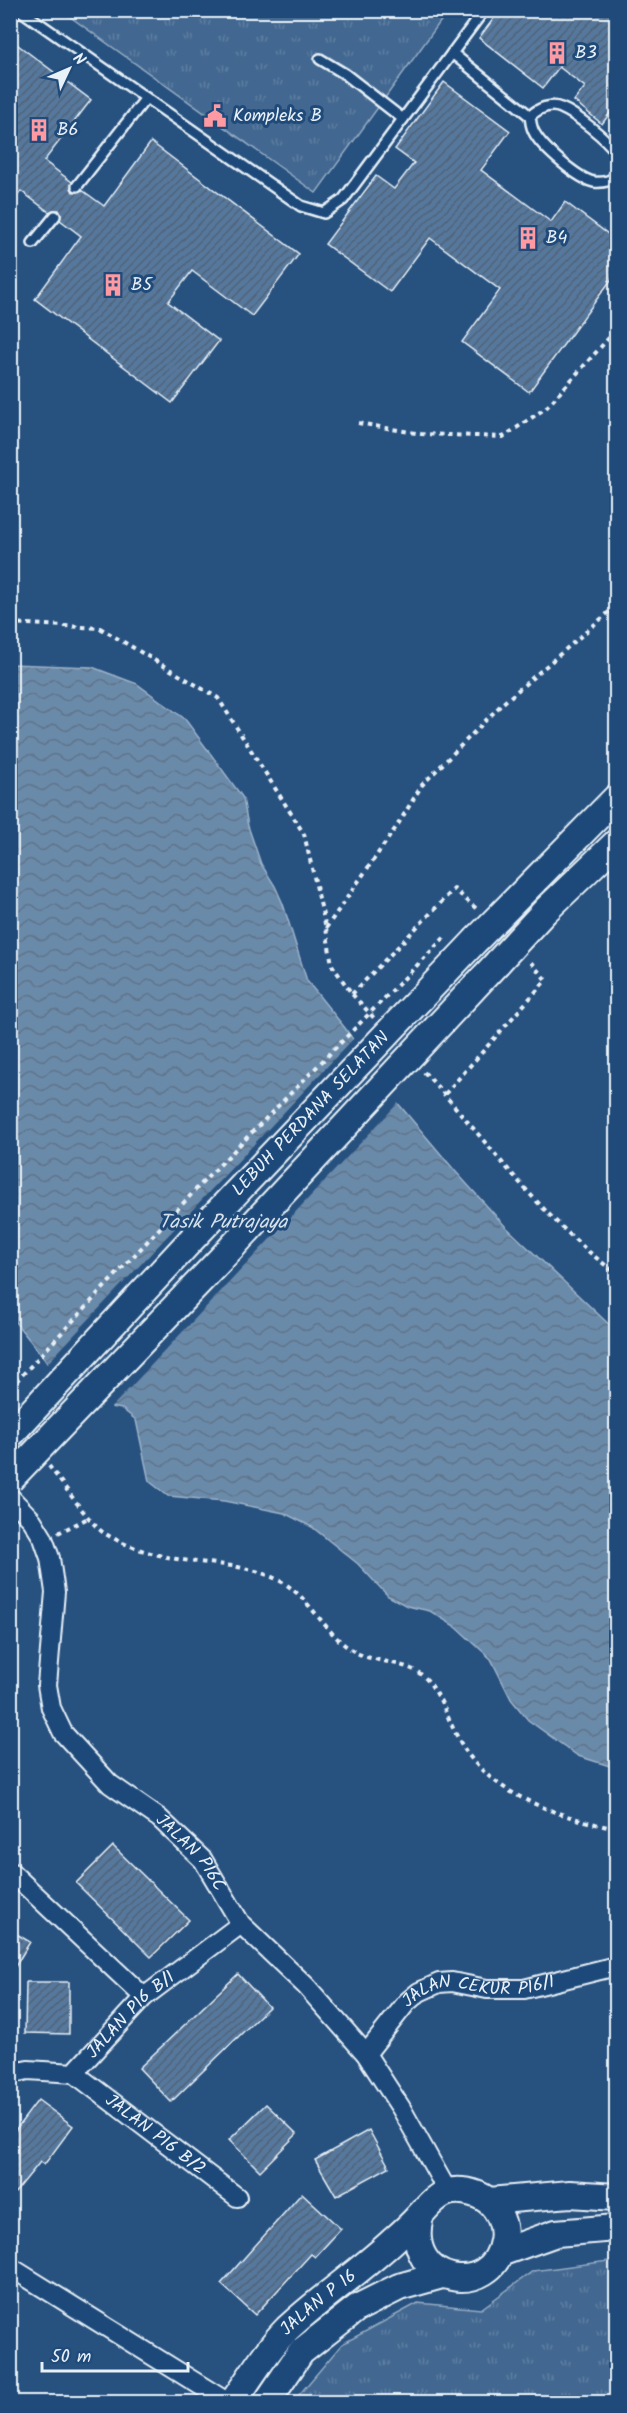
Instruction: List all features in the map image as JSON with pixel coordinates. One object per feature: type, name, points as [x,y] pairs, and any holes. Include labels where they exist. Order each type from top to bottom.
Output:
[{"type":"main road","name":"LEBUH PERDANA SELATAN","points":[[10,1435],[192,1239],[477,939],[616,798]]},
{"type":"main road","name":"LEBUH PERDANA SELATAN","points":[[10,1479],[219,1261],[545,911],[616,843]]},
{"type":"main road","points":[[448,2192],[462,2191],[476,2194],[489,2201],[498,2212],[503,2225],[504,2239],[500,2253]]},
{"type":"main road","name":"JALAN P 16","points":[[233,2403],[286,2331],[394,2241],[436,2197],[448,2192]]},
{"type":"main road","points":[[489,2201],[570,2194],[616,2197]]},
{"type":"main road","points":[[420,2216],[416,2229],[417,2243],[426,2262],[442,2275]]},
{"type":"main road","name":"JALAN P 16","points":[[267,2403],[301,2352],[357,2308],[399,2287],[442,2275],[469,2278],[482,2273],[500,2253],[556,2233],[616,2228]]},
{"type":"street","name":"JALAN P16C","points":[[10,1497],[32,1520],[43,1538],[54,1576],[55,1592],[47,1686],[55,1720],[63,1733],[110,1784],[159,1818],[203,1860],[241,1924],[306,1986],[366,2054],[401,2108],[448,2192]]},
{"type":"street","points":[[10,1871],[144,1997]]},
{"type":"street","name":"JALAN P16 B/1","points":[[10,2074],[28,2070],[74,2073],[144,1997],[241,1924]]},
{"type":"street","name":"JALAN CEKUR P16/1","points":[[366,2054],[407,2002],[419,1992],[439,1983],[452,1982],[487,1989],[524,1989],[616,1966]]},
{"type":"street","name":"JALAN P16 B/2","points":[[74,2073],[237,2197]]},
{"type":"street","points":[[10,2267],[227,2403]]},
{"type":"lane","points":[[20,10],[301,206],[324,213],[343,200],[484,10]]},
{"type":"lane","points":[[452,53],[530,116],[536,137],[578,174],[591,182],[600,182],[616,176]]},
{"type":"lane","points":[[320,59],[345,74],[403,119]]},
{"type":"lane","points":[[77,186],[146,98]]},
{"type":"lane","points":[[530,116],[536,110],[547,106],[560,107],[609,142],[616,152]]},
{"type":"lane","points":[[33,243],[55,216]]},
{"type":"path","points":[[358,423],[421,434],[503,437],[546,408],[616,330]]},
{"type":"path","points":[[326,928],[397,826],[422,785],[502,704],[616,606]]},
{"type":"path","points":[[10,623],[100,628],[218,698],[304,834],[326,928],[332,965],[352,994],[377,1021]]},
{"type":"path","points":[[352,994],[454,889],[475,907],[467,915]]},
{"type":"path","points":[[10,1388],[203,1182],[369,1012],[451,932]]},
{"type":"path","points":[[445,1094],[546,980],[526,957]]},
{"type":"path","points":[[422,1070],[537,1203],[616,1273]]},
{"type":"path","points":[[44,1459],[102,1532],[162,1556],[225,1565],[261,1573],[282,1582],[300,1597],[336,1637],[356,1652],[379,1661],[413,1668],[427,1679],[462,1746],[483,1772],[503,1788],[558,1812],[616,1829]]},
{"type":"path","points":[[43,1538],[90,1517]]},
{"type":"green space","points":[[62,11],[448,11],[316,193]]},
{"type":"green space","points":[[616,2260],[616,2402],[293,2402],[342,2344],[418,2303],[481,2309],[533,2271]]},
{"type":"water","name":"Tasik Putrajaya","points":[[11,664],[92,667],[137,684],[185,719],[243,798],[248,826],[261,864],[283,904],[307,981],[345,1028],[396,1101],[456,1172],[505,1226],[616,1331],[616,1768],[578,1756],[528,1720],[511,1699],[491,1659],[456,1627],[430,1611],[407,1606],[388,1596],[358,1564],[312,1527],[284,1513],[224,1501],[168,1496],[149,1481],[136,1420],[122,1409],[74,1401],[11,1317]]},
{"type":"pier","points":[[355,1037],[400,1101],[109,1410],[72,1403],[45,1366]]},
{"type":"building","name":"B3","points":[[500,10],[616,10],[616,105],[602,124],[574,101],[585,87],[559,67],[543,88],[479,38]]},
{"type":"building","name":"B5","points":[[10,39],[91,100],[44,161],[72,182],[73,192],[82,190],[104,206],[151,142],[299,254],[252,316],[192,271],[168,302],[219,341],[172,403],[35,299],[81,236],[60,220],[59,210],[49,212],[21,191],[10,206]]},
{"type":"building","name":"B4","points":[[444,82],[510,131],[481,170],[551,222],[565,202],[616,240],[616,273],[529,392],[462,342],[500,290],[430,238],[390,292],[325,244],[376,176],[394,189],[414,163],[395,149]]},
{"type":"building","points":[[113,1846],[189,1920],[151,1957],[76,1883]]},
{"type":"building","points":[[10,1930],[30,1942],[10,1975]]},
{"type":"building","points":[[238,1974],[269,2007],[171,2102],[139,2068]]},
{"type":"building","points":[[26,1982],[69,1982],[69,2034],[25,2033]]},
{"type":"building","points":[[38,2100],[73,2126],[44,2165],[40,2162],[10,2199],[10,2137]]},
{"type":"building","points":[[266,2104],[297,2134],[260,2171],[229,2140]]},
{"type":"building","points":[[369,2130],[389,2167],[336,2196],[315,2160]]},
{"type":"building","points":[[302,2193],[341,2229],[315,2257],[311,2254],[255,2315],[221,2284]]},
{"type":"place","name":"B3","points":[[557,53]]},
{"type":"place","name":"Kompleks B","points":[[215,116]]},
{"type":"place","name":"B6","points":[[39,130]]},
{"type":"place","name":"B4","points":[[528,238]]},
{"type":"place","name":"B5","points":[[113,285]]}]
